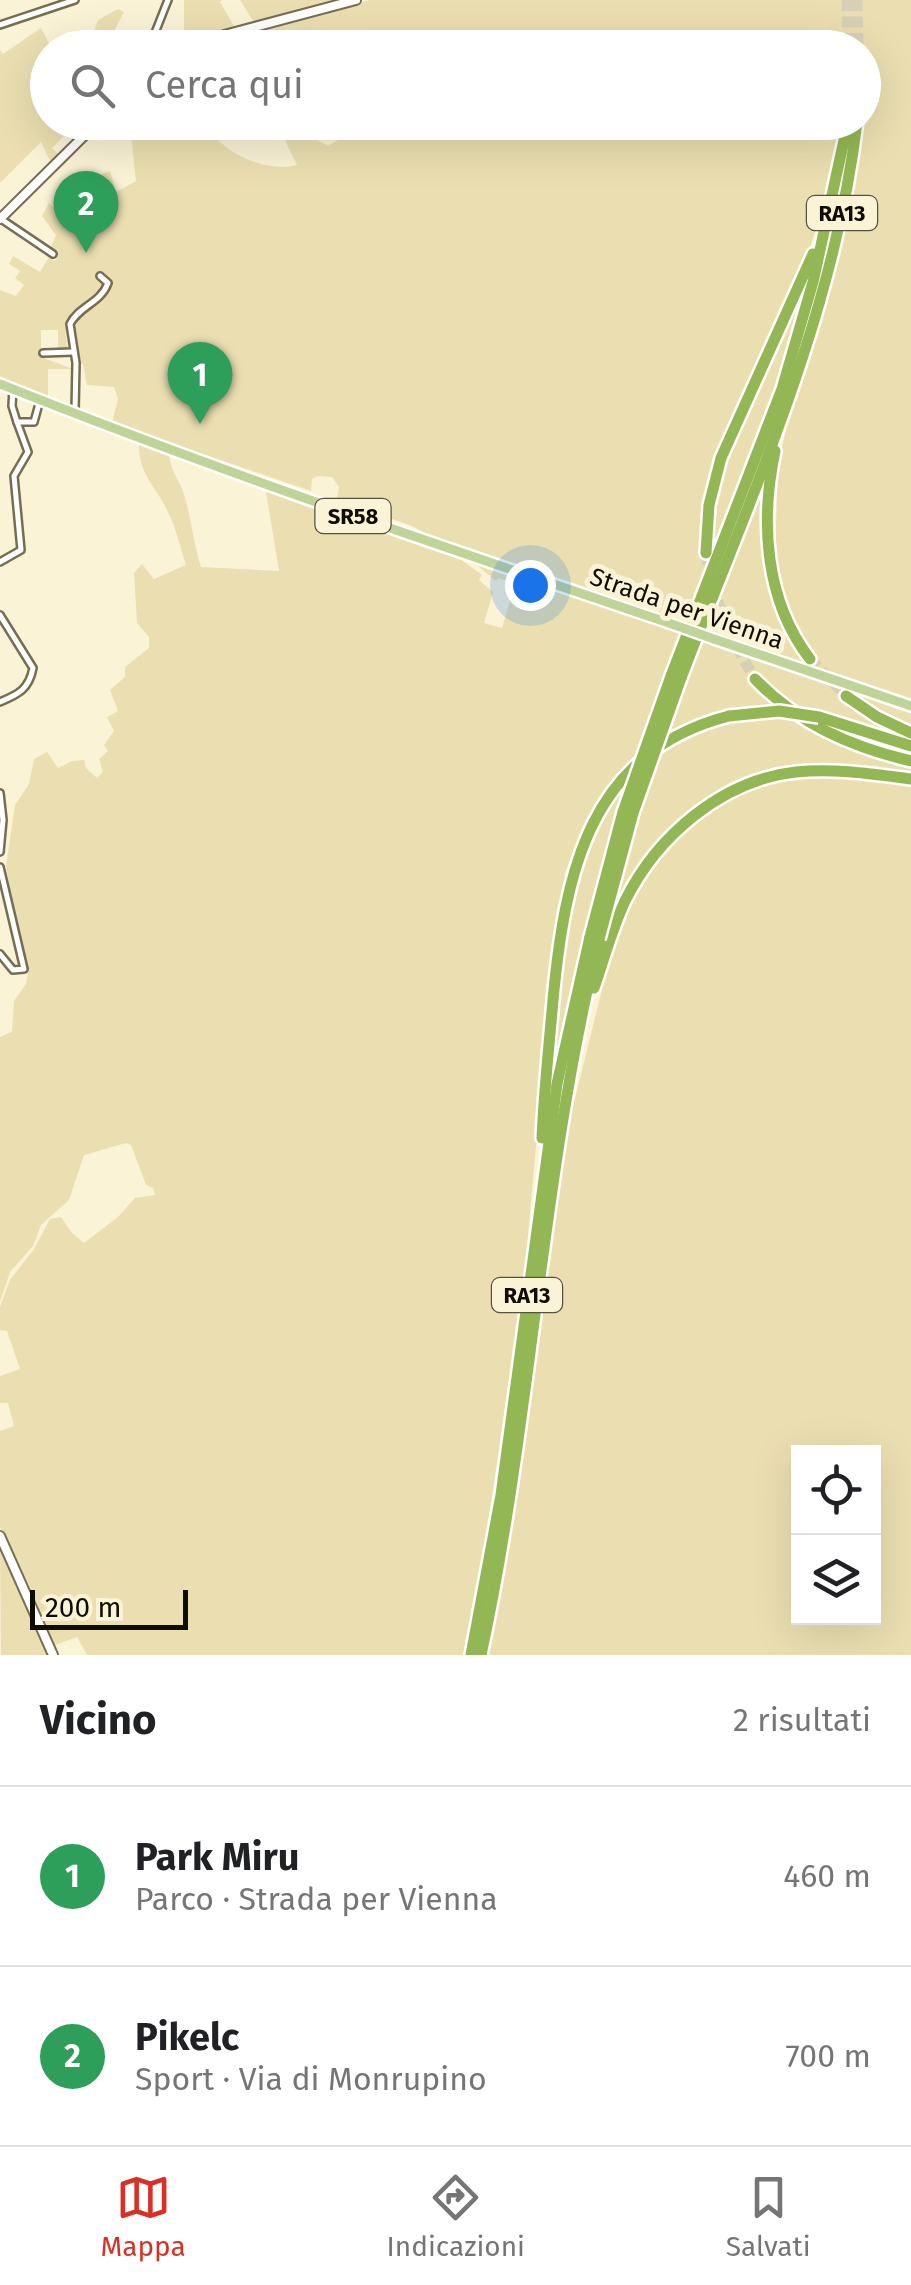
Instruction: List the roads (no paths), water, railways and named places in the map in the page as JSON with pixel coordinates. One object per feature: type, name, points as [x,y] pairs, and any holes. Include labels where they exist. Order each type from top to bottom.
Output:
[{"type":"highway","name":"RA13","points":[[813,300],[824,226],[844,140]]},
{"type":"highway","name":"RA13","points":[[471,1655],[501,1495],[557,1084],[624,812],[786,391],[842,214],[854,140]]},
{"type":"highway","points":[[706,553],[709,505],[720,458],[784,324],[824,226]]},
{"type":"highway","name":"RA13","points":[[676,677],[784,413],[786,391]]},
{"type":"highway","points":[[784,413],[770,484],[771,563],[784,618],[810,660]]},
{"type":"highway","points":[[755,679],[784,706],[818,728],[862,748],[911,761]]},
{"type":"highway","points":[[846,696],[911,733]]},
{"type":"highway","points":[[538,1208],[556,977],[566,904],[582,845],[610,793],[653,748],[681,732],[729,716],[778,711],[819,717],[911,746]]},
{"type":"highway","points":[[579,1024],[623,904],[666,841],[691,819],[721,797],[752,783],[796,772],[855,772],[911,779]]},
{"type":"highway","name":"RA13","points":[[481,1655],[510,1496],[547,1205],[594,938]]},
{"type":"main road","points":[[243,30],[356,0]]},
{"type":"main road","points":[[0,219],[80,140]]},
{"type":"main road","name":"Strada per Vienna","points":[[0,384],[350,516],[911,706]]},
{"type":"main road","points":[[0,1536],[53,1655]]},
{"type":"street","points":[[0,25],[76,0]]},
{"type":"street","points":[[157,30],[168,0]]},
{"type":"street","points":[[0,219],[53,254]]},
{"type":"street","points":[[75,414],[76,363],[70,324],[77,312],[105,291],[108,282],[100,276]]},
{"type":"street","points":[[43,352],[73,352]]},
{"type":"street","points":[[0,562],[21,550],[14,476],[28,452],[12,406],[12,389]]},
{"type":"street","points":[[17,422],[34,422],[40,400]]},
{"type":"street","points":[[0,615],[32,664],[30,682],[16,696],[0,702]]},
{"type":"street","points":[[0,794],[0,852]]},
{"type":"street","points":[[0,866],[24,965],[21,971],[13,970],[0,954]]},
{"type":"tunnel","points":[[847,0],[848,30]]},
{"type":"tunnel","points":[[857,0],[858,30]]},
{"type":"tunnel","points":[[706,553],[724,619],[755,679]]},
{"type":"tunnel","points":[[810,659],[846,696]]},
{"type":"place","name":"Pikelc","points":[[86,253]]},
{"type":"place","name":"Park Miru","points":[[200,424]]}]
